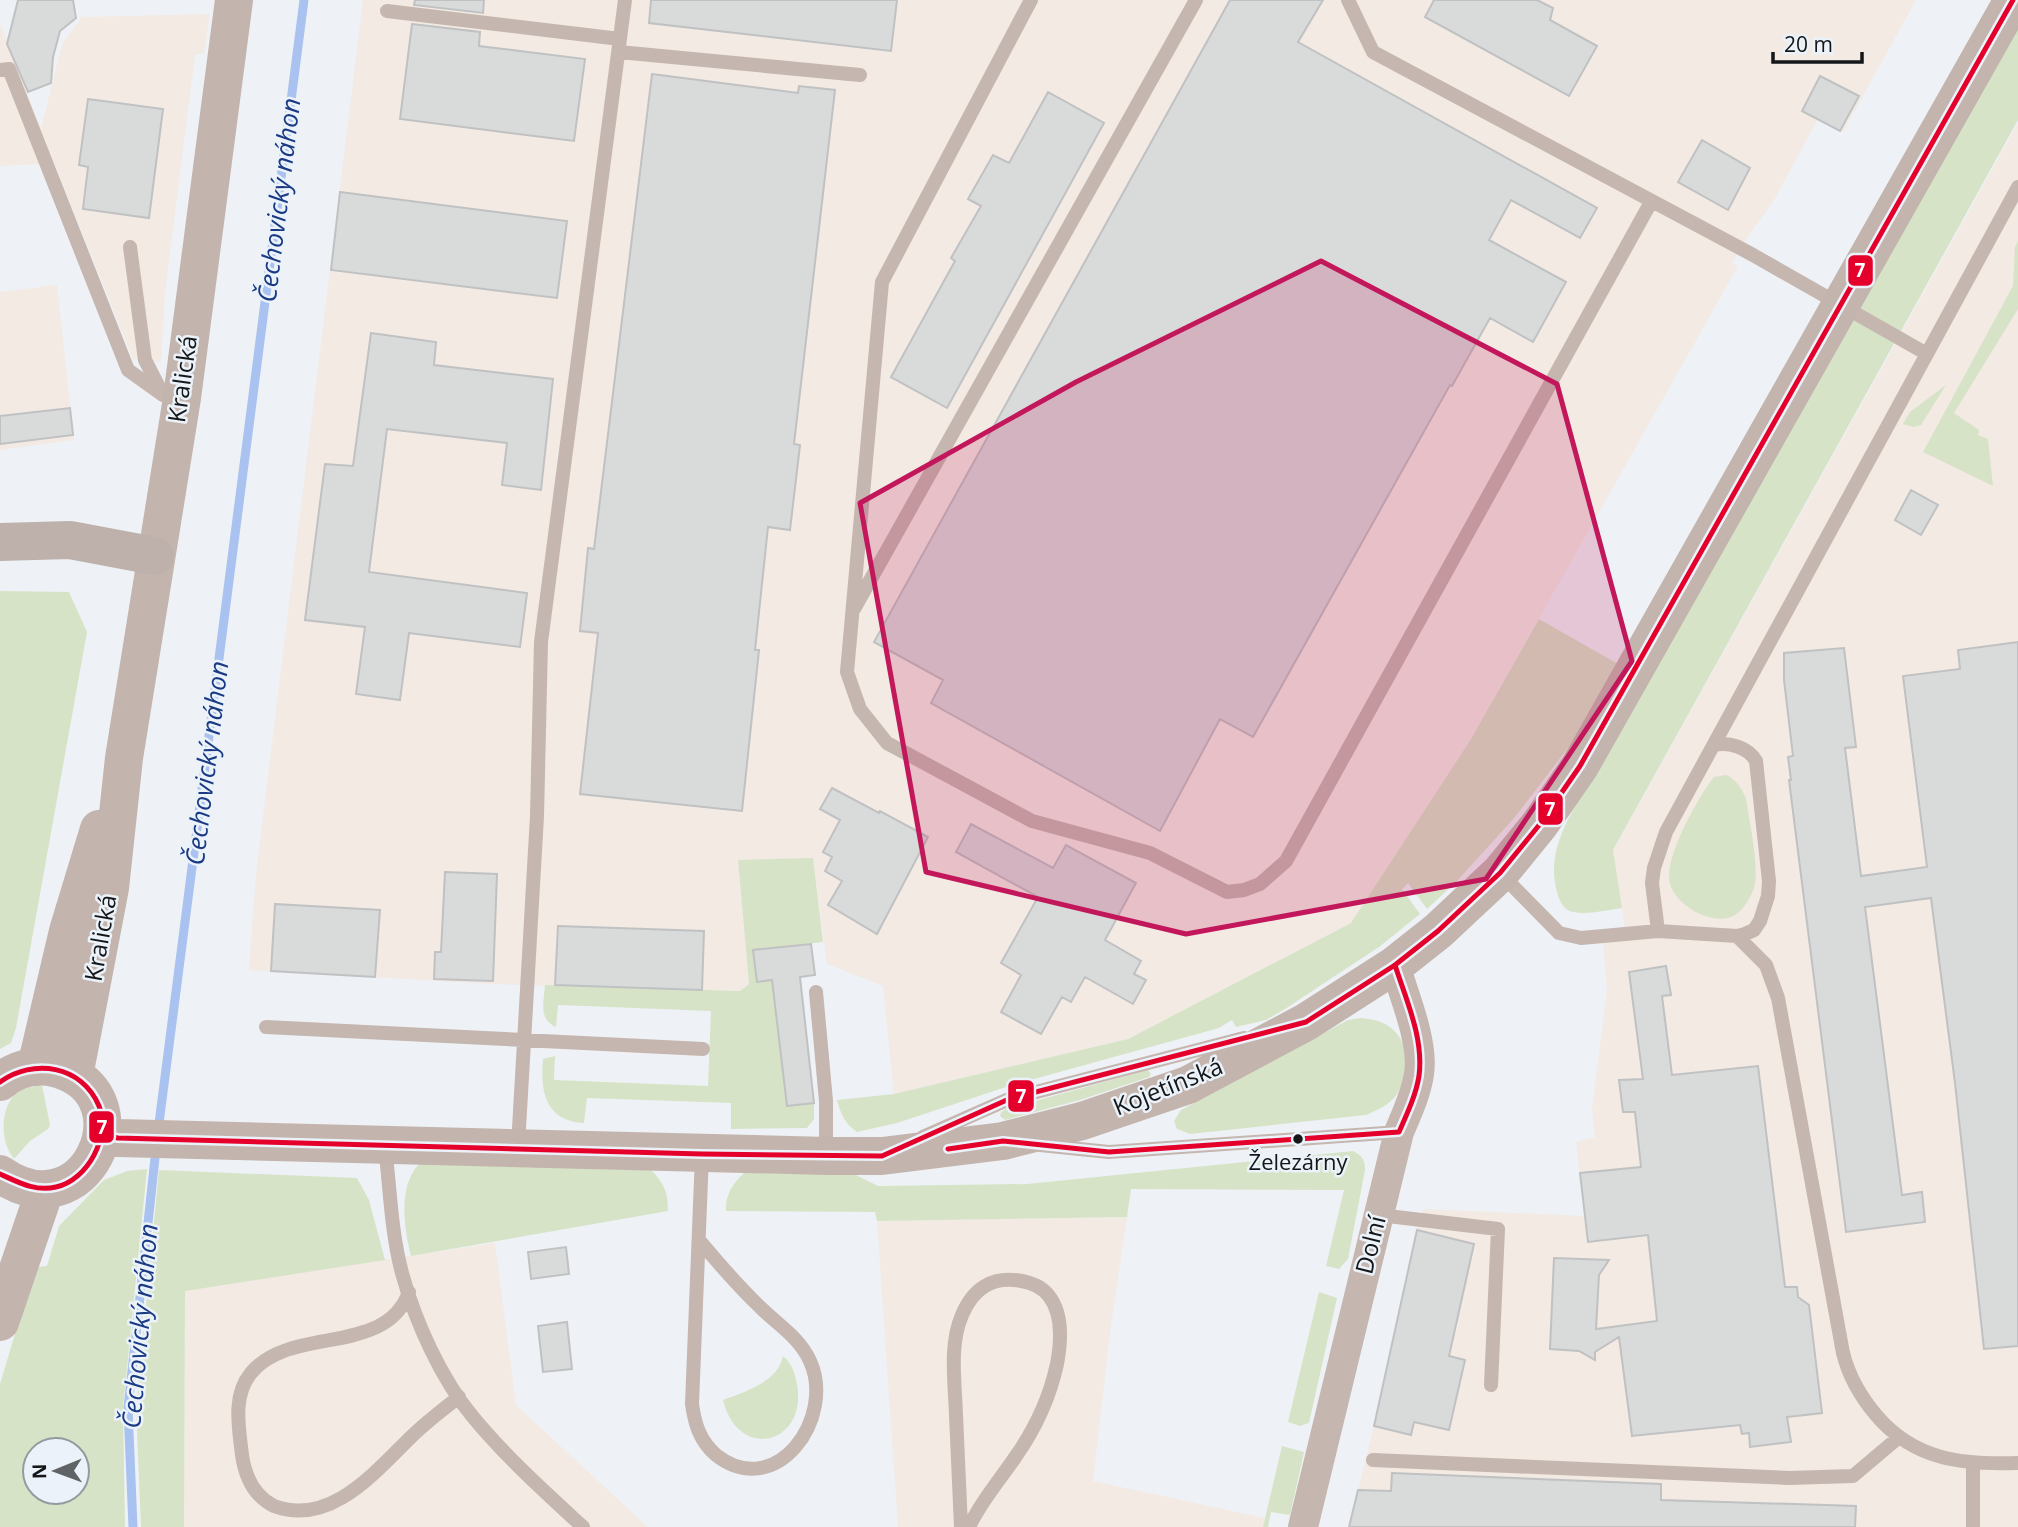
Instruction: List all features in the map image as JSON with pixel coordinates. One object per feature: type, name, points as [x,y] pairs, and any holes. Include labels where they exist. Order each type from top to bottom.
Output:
[{"type":"highway","points":[[0,542],[70,540],[155,556]]},
{"type":"main road","name":"Kralická","points":[[74,1076],[110,888],[124,758],[155,556],[172,397],[234,0]]},
{"type":"main road","name":"Kojetínská","points":[[110,1136],[702,1154],[882,1156],[1003,1141],[1082,1121],[1188,1085],[1306,1022],[1395,965],[1438,931],[1500,873],[1540,824],[1580,766],[2013,0]]},
{"type":"main road","name":"Kralická","points":[[36,1067],[68,931],[124,758]]},
{"type":"main road","points":[[0,1082],[16,1072],[36,1067],[56,1068],[74,1076],[94,1097],[110,1136],[80,1176],[63,1186],[44,1190],[25,1188],[0,1174]]},
{"type":"main road","points":[[0,1322],[44,1190]]},
{"type":"street","name":"Dolní","points":[[1303,1527],[1399,1132],[1412,1102],[1420,1071],[1419,1049],[1395,965]]},
{"type":"lane","points":[[518,1147],[537,816],[541,642],[625,0]]},
{"type":"lane","points":[[1031,0],[881,282],[847,672],[860,709],[887,743],[1032,821],[1150,853],[1227,892],[1260,884],[1286,862],[1651,202]]},
{"type":"lane","points":[[852,614],[1196,0]]},
{"type":"lane","points":[[1348,0],[1373,52],[1842,305],[1927,354]]},
{"type":"lane","points":[[387,11],[620,46],[860,75]]},
{"type":"lane","points":[[0,70],[9,69],[128,370],[172,397]]},
{"type":"lane","points":[[1658,931],[1652,883],[1654,868],[1667,832],[2018,187]]},
{"type":"lane","points":[[130,247],[145,360],[172,397]]},
{"type":"lane","points":[[1500,873],[1559,933],[1581,938],[1658,931],[1737,936],[1754,930],[1768,896],[1767,850],[1754,757],[1746,750],[1733,745],[1714,746]]},
{"type":"lane","points":[[1737,936],[1766,965],[1778,998],[1847,1369],[1867,1404],[1898,1438],[1929,1454],[1973,1463],[2018,1463]]},
{"type":"lane","points":[[816,992],[826,1101],[826,1156]]},
{"type":"lane","points":[[882,1156],[1009,1099],[1306,1022]]},
{"type":"lane","points":[[266,1027],[703,1049]]},
{"type":"lane","points":[[1003,1141],[1109,1152],[1399,1132]]},
{"type":"lane","points":[[385,1144],[395,1233],[409,1292],[424,1334],[472,1416],[527,1474],[583,1527]]},
{"type":"lane","points":[[699,1240],[732,1280],[803,1347],[811,1364],[816,1383],[816,1403],[812,1419],[795,1448],[783,1459],[768,1466],[744,1468],[722,1459],[709,1449],[699,1435],[694,1420],[692,1404],[702,1154]]},
{"type":"lane","points":[[1379,1214],[1499,1229],[1491,1385]]},
{"type":"lane","points":[[961,1527],[954,1368],[958,1325],[968,1302],[988,1284],[1007,1280],[1025,1282],[1043,1290],[1055,1306],[1059,1324],[1056,1364],[1045,1402],[1027,1440],[978,1509],[969,1527]]},
{"type":"lane","points":[[409,1292],[401,1309],[390,1320],[372,1330],[284,1351],[263,1362],[250,1373],[242,1391],[237,1415],[245,1473],[255,1490],[273,1506],[291,1513],[317,1512],[357,1490],[424,1425],[459,1397]]},
{"type":"lane","points":[[1373,1460],[1762,1477],[1853,1476],[1898,1438]]},
{"type":"lane","points":[[1973,1463],[1973,1527]]},
{"type":"highlighted area","points":[[1321,261],[1557,384],[1632,661],[1486,879],[1186,934],[926,872],[860,503],[1076,382]]},
{"type":"shaded area","points":[[363,0],[1916,0],[1843,132],[1818,119],[1774,200],[1740,248],[1732,263],[1738,266],[1471,739],[1351,923],[1128,1039],[894,1094],[883,986],[827,964],[813,859],[738,860],[749,984],[740,991],[491,984],[249,970],[256,874]]},
{"type":"shaded area","points":[[210,14],[204,53],[195,55],[165,292],[161,362],[133,359],[54,163],[0,166],[0,23],[41,129],[62,44],[82,17]]},
{"type":"shaded area","points":[[2018,123],[2018,1527],[1349,1527],[1374,1426],[1418,1219],[1424,1209],[1585,1216],[1576,1142],[1595,1137],[1592,1110],[1607,990],[1602,932],[1625,929],[1613,851]]},
{"type":"shaded area","points":[[57,285],[74,440],[0,450],[0,292]]},
{"type":"shaded area","points":[[1127,1217],[1093,1481],[1265,1518],[1263,1527],[898,1527],[877,1221]]},
{"type":"shaded area","points":[[495,1243],[516,1405],[648,1527],[184,1527],[185,1290]]},
{"type":"green space","points":[[2018,17],[2018,120],[1613,850],[1622,908],[1591,913],[1570,911],[1559,898],[1554,876],[1558,843],[1572,812]]},
{"type":"green space","points":[[2018,241],[2018,309],[1954,413],[1979,430],[1978,435],[1988,439],[1993,486],[1923,452],[2013,286],[2015,247]]},
{"type":"green space","points":[[1946,385],[1921,425],[1914,427],[1903,424],[1910,412]]},
{"type":"green space","points":[[0,591],[69,592],[87,632],[16,1028],[11,1043],[0,1049]]},
{"type":"green space","points":[[1539,619],[1618,664],[1571,744],[1515,817],[1457,881],[1427,909],[1408,883],[1402,889],[1420,914],[1379,947],[1266,1020],[1236,1027],[1232,1020],[1219,1028],[1009,1086],[897,1123],[857,1132],[846,1122],[837,1100],[894,1094],[1128,1039],[1351,923],[1471,739]]},
{"type":"green space","points":[[1726,775],[1735,781],[1746,798],[1756,879],[1742,909],[1723,919],[1704,916],[1686,906],[1673,892],[1669,873],[1683,829],[1699,799],[1714,777]]},
{"type":"green space","points":[[813,858],[823,942],[753,951],[757,982],[772,980],[787,1106],[814,1103],[814,1119],[807,1128],[731,1129],[731,1103],[587,1098],[584,1123],[561,1117],[553,1110],[544,1093],[542,1071],[543,1059],[555,1056],[554,1080],[708,1086],[711,1011],[558,1005],[556,1027],[550,1024],[544,1015],[545,985],[740,991],[749,984],[738,860]]},
{"type":"green space","points":[[1361,1018],[1381,1022],[1391,1028],[1398,1035],[1405,1052],[1403,1082],[1394,1098],[1384,1106],[1366,1115],[1190,1134],[1177,1129],[1174,1121],[1181,1110],[1348,1020]]},
{"type":"green space","points":[[1148,1070],[1151,1074],[1149,1077],[1080,1100],[1005,1120],[1000,1116],[1006,1109]]},
{"type":"green space","points":[[42,1085],[50,1125],[30,1141],[14,1159],[4,1135],[4,1117],[10,1101],[18,1092]]},
{"type":"green space","points":[[1353,1151],[1362,1158],[1365,1170],[1348,1259],[1339,1269],[1326,1266],[1344,1190],[1131,1189],[1127,1217],[877,1221],[875,1212],[726,1211],[731,1190],[745,1172],[854,1174],[878,1186],[1027,1184]]},
{"type":"green space","points":[[428,1163],[649,1168],[664,1188],[668,1211],[411,1256],[404,1209],[407,1185],[418,1165]]},
{"type":"green space","points":[[147,1169],[123,1408],[125,1527],[0,1527],[0,1384],[35,1267],[47,1266],[59,1226],[104,1180],[127,1171]]},
{"type":"green space","points":[[159,1170],[357,1178],[369,1200],[385,1260],[185,1291],[184,1527],[141,1527],[136,1408]]},
{"type":"green space","points":[[1319,1292],[1337,1298],[1309,1423],[1300,1426],[1288,1422]]},
{"type":"green space","points":[[783,1356],[791,1365],[797,1384],[798,1405],[792,1421],[782,1432],[770,1438],[756,1438],[742,1432],[731,1420],[723,1400],[759,1385],[774,1373]]},
{"type":"green space","points":[[1282,1446],[1304,1452],[1290,1515],[1271,1512],[1268,1527],[1263,1527]]},
{"type":"building","points":[[18,0],[73,0],[76,18],[60,31],[53,57],[51,83],[28,92],[7,44]]},
{"type":"building","points":[[415,0],[484,0],[483,13],[414,5]]},
{"type":"building","points":[[651,0],[897,0],[891,51],[649,23]]},
{"type":"building","points":[[1230,0],[1323,0],[1298,42],[1597,208],[1580,238],[1511,200],[1489,240],[1566,282],[1533,342],[1490,318],[1253,737],[1220,719],[1160,831],[931,703],[943,680],[874,642]]},
{"type":"building","points":[[1434,0],[1537,0],[1553,8],[1550,20],[1597,46],[1569,96],[1425,17]]},
{"type":"building","points":[[412,24],[480,32],[479,46],[585,59],[574,141],[400,119]]},
{"type":"building","points":[[652,74],[798,93],[799,86],[835,90],[794,444],[800,445],[790,530],[768,527],[755,650],[759,650],[742,811],[580,794],[598,633],[580,631],[588,548],[594,549]]},
{"type":"building","points":[[1820,76],[1859,96],[1840,131],[1802,111]]},
{"type":"building","points":[[1048,92],[1104,123],[947,408],[891,377],[955,261],[951,258],[981,206],[968,199],[993,155],[1009,163]]},
{"type":"building","points":[[88,99],[163,109],[149,218],[83,209],[88,167],[79,165]]},
{"type":"building","points":[[1702,140],[1750,168],[1728,210],[1678,182]]},
{"type":"building","points":[[340,192],[567,221],[557,298],[331,270]]},
{"type":"building","points":[[371,333],[436,342],[434,365],[553,379],[541,490],[502,485],[507,443],[387,429],[369,572],[527,593],[520,647],[409,633],[400,700],[356,694],[365,627],[305,620],[325,464],[353,466]]},
{"type":"building","points":[[70,408],[73,435],[0,444],[0,416]]},
{"type":"building","points":[[1911,490],[1938,505],[1921,535],[1895,520]]},
{"type":"building","points":[[2018,642],[2018,1346],[1984,1349],[1955,1083],[1931,898],[1865,907],[1902,1195],[1922,1192],[1925,1222],[1846,1232],[1789,780],[1788,757],[1793,756],[1784,680],[1784,653],[1844,648],[1856,747],[1845,748],[1861,876],[1927,867],[1903,676],[1960,669],[1958,650]]},
{"type":"building","points":[[832,788],[928,837],[877,934],[828,905],[842,881],[825,871],[832,857],[823,852],[840,820],[820,809]]},
{"type":"building","points":[[971,824],[1053,868],[1066,845],[1136,883],[1105,940],[1141,961],[1134,974],[1146,980],[1133,1004],[1085,977],[1071,1002],[1062,997],[1041,1034],[1001,1012],[1021,975],[1001,963],[1038,897],[956,852]]},
{"type":"building","points":[[445,872],[497,874],[493,981],[434,979],[435,952],[441,952]]},
{"type":"building","points":[[275,904],[380,910],[375,977],[271,971]]},
{"type":"building","points":[[558,926],[704,931],[702,990],[555,985]]},
{"type":"building","points":[[811,944],[815,975],[800,977],[814,1103],[787,1106],[772,980],[757,982],[753,950]]},
{"type":"building","points":[[1666,966],[1671,995],[1662,996],[1672,1075],[1758,1066],[1785,1287],[1797,1287],[1798,1297],[1809,1305],[1822,1413],[1787,1417],[1791,1442],[1750,1447],[1749,1433],[1742,1434],[1740,1425],[1632,1436],[1619,1337],[1595,1352],[1595,1360],[1579,1351],[1550,1349],[1554,1258],[1609,1260],[1599,1275],[1596,1329],[1657,1321],[1648,1235],[1588,1242],[1580,1173],[1641,1167],[1635,1112],[1623,1112],[1619,1080],[1643,1079],[1629,972]]},
{"type":"building","points":[[1417,1230],[1474,1244],[1449,1356],[1465,1360],[1449,1430],[1414,1422],[1411,1435],[1374,1426]]},
{"type":"building","points":[[566,1247],[569,1274],[531,1279],[528,1252]]},
{"type":"building","points":[[567,1322],[572,1369],[543,1372],[538,1326]]},
{"type":"building","points":[[1392,1473],[1661,1484],[1661,1500],[1856,1506],[1855,1527],[1349,1527],[1358,1490],[1391,1491]]},
{"type":"waterway","name":"Čechovický náhon","points":[[158,1131],[304,0]]},
{"type":"waterway","name":"Čechovický náhon","points":[[133,1527],[128,1408],[156,1149]]},
{"type":"transit line","name":"7","points":[[102,1135],[118,1138],[702,1154],[882,1156],[1009,1099],[1306,1022],[1395,965],[1438,931],[1500,873],[1540,824],[1580,766],[2013,0]]},
{"type":"transit line","name":"7","points":[[948,1149],[1003,1141],[1109,1152],[1399,1132],[1416,1090],[1420,1062],[1417,1033],[1395,965]]},
{"type":"transit line","name":"7","points":[[0,1082],[13,1074],[41,1068],[69,1074],[91,1092],[102,1118],[102,1130],[94,1155],[78,1176],[68,1183],[41,1188],[0,1174]]},
{"type":"place","name":"Železárny","points":[[1298,1139]]}]
